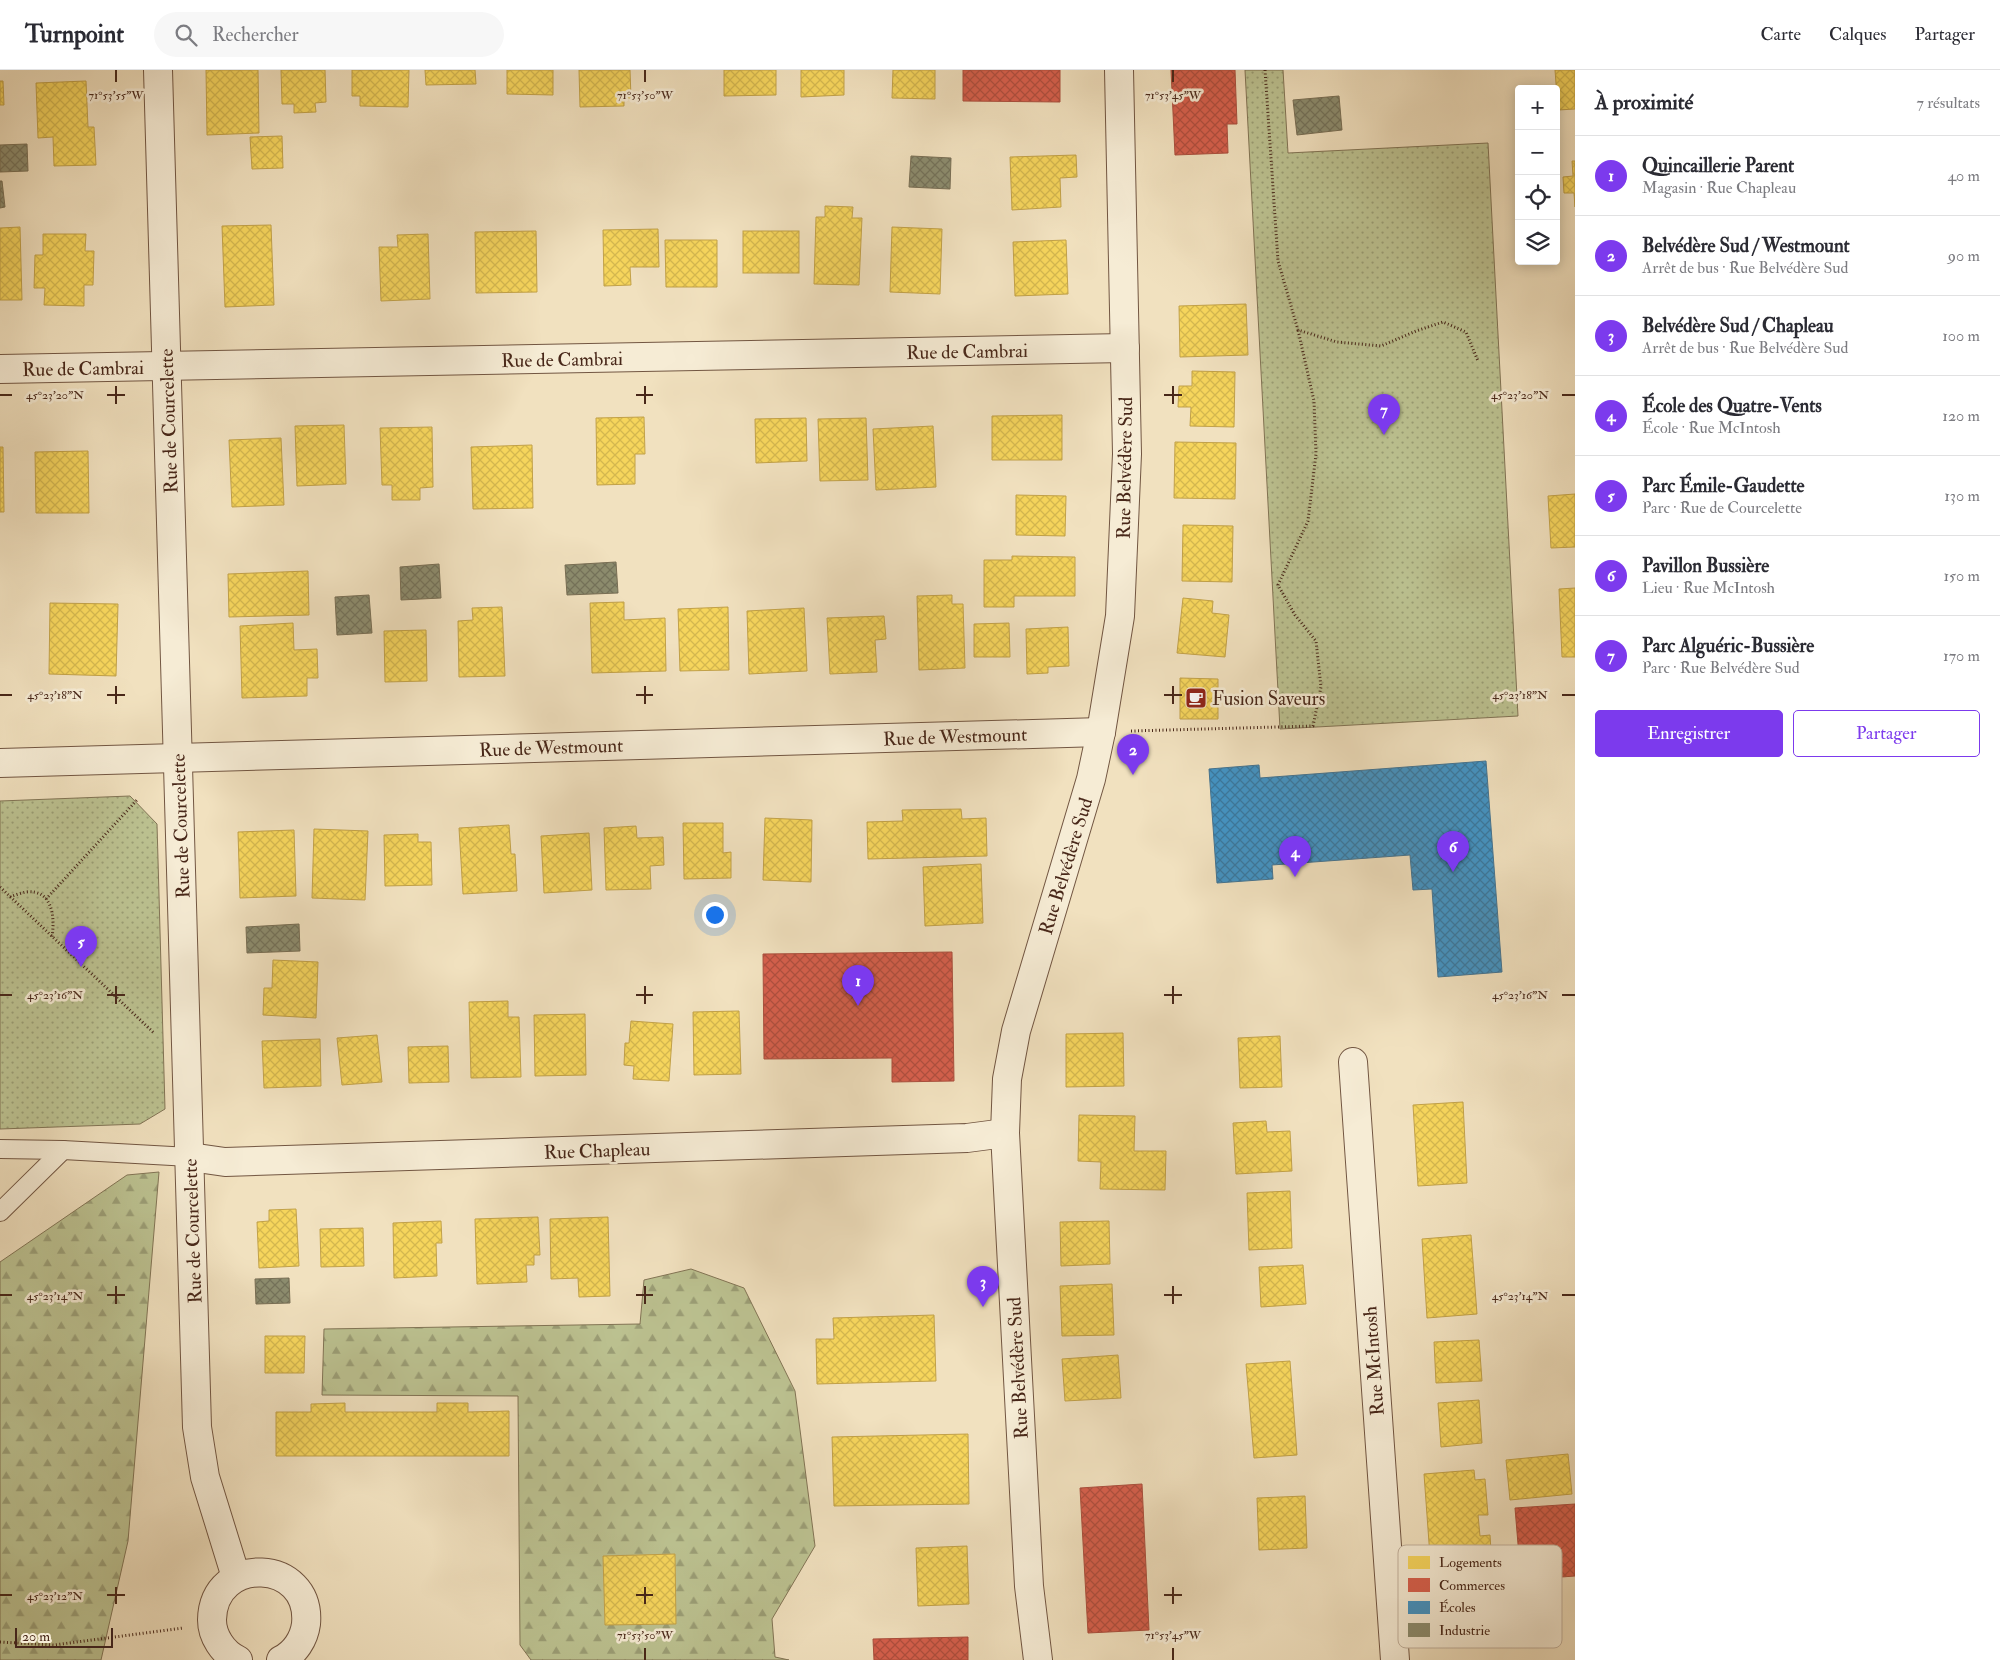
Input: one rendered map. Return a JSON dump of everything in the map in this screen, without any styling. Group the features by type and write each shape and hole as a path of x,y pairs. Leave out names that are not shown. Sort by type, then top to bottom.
{"street":[{"name":"Rue de Courcelette","path":"158,70 197,1427 205,1477 236,1577"},
{"name":"Rue Belvédère Sud","path":"1038,1660 1029,1586 1005,1133 1007,1079 1016,1031 1091,779 1101,732 1120,616 1127,454 1119,70"},
{"name":"Rue de Cambrai","path":"0,369 1125,348"},
{"name":"Rue de Westmount","path":"0,763 1101,732"},
{"name":"Rue McIntosh","path":"1352,1062 1394,1660"},
{"name":"Rue Chapleau","path":"190,1157 235,1162 967,1138 1005,1133"},
{"path":"238,1660 223,1648 216,1637 212,1623 213,1609 218,1597 226,1586 236,1577 251,1572 267,1572 282,1577 294,1586 303,1600 307,1615 305,1631 299,1645 281,1660"}],"lane":[{"path":"0,1149 63,1150 190,1157"},
{"path":"0,1212 63,1150"}],"path":[{"path":"1101,732 1312,726 1321,686 1316,641 1295,615 1278,585 1308,521 1316,454 1314,401 1298,330 1278,262 1265,70"},
{"path":"1298,330 1337,342 1382,346 1416,331 1444,322 1466,332 1478,361"},
{"path":"46,899 137,800"},
{"path":"0,888 154,1033"},
{"path":"10,897 28,892 46,899 51,905 54,921 52,937"},
{"path":"0,1642 54,1645 161,1632"}],"green space":[{"path":"1245,70 1283,70 1288,153 1488,143 1518,716 1280,729"},
{"path":"130,796 157,824 165,1109 140,1124 0,1129 0,801"},
{"path":"159,1172 128,1541 101,1660 0,1660 0,1262 127,1175"},
{"path":"691,1269 744,1288 795,1391 815,1546 772,1619 775,1657 789,1660 531,1660 520,1645 518,1396 322,1395 324,1329 640,1324 644,1280"}],"building: Logements":[{"path":"206,70 258,70 259,133 207,135"},
{"path":"281,70 325,70 326,102 315,103 316,112 294,113 294,104 282,104"},
{"path":"352,70 409,70 408,107 360,106 360,96 352,96"},
{"path":"425,70 475,70 476,84 426,85"},
{"path":"507,70 553,70 553,95 507,94"},
{"path":"579,70 630,70 631,98 624,98 624,106 580,107"},
{"path":"724,70 776,70 776,95 724,96"},
{"path":"801,70 844,70 844,95 801,97"},
{"path":"893,70 935,70 935,99 892,98"},
{"path":"1555,70 1575,70 1575,109 1560,110 1560,85 1556,85"},
{"path":"0,81 3,81 4,105 0,105"},
{"path":"86,81 88,127 94,127 96,165 54,166 53,137 38,138 36,83"},
{"path":"282,136 283,168 252,169 250,137"},
{"path":"1076,155 1077,177 1060,178 1061,207 1012,210 1010,157"},
{"path":"1572,161 1575,161 1575,207 1574,193 1564,193 1563,177 1573,176"},
{"path":"825,206 853,207 852,218 862,218 859,285 814,284 816,217 825,217"},
{"path":"271,225 274,305 225,307 222,226"},
{"path":"20,227 22,300 0,300 0,228"},
{"path":"892,227 942,229 940,294 890,292"},
{"path":"658,229 659,267 630,267 631,285 604,286 603,230"},
{"path":"536,231 537,292 476,293 475,232"},
{"path":"743,231 799,231 799,273 743,273"},
{"path":"43,234 86,234 85,251 94,251 93,285 84,285 84,306 44,305 45,288 34,288 35,255 43,255"},
{"path":"428,234 430,299 381,301 379,247 398,247 397,235"},
{"path":"665,240 717,240 717,287 666,287"},
{"path":"1066,240 1068,294 1015,296 1013,242"},
{"path":"1246,304 1248,355 1180,357 1179,306"},
{"path":"1192,371 1235,372 1234,427 1190,426 1191,407 1178,407 1179,386 1192,386"},
{"path":"1062,415 1062,460 992,460 992,416"},
{"path":"644,417 645,454 635,454 635,484 597,485 596,418"},
{"path":"806,418 807,461 756,463 755,419"},
{"path":"866,418 868,480 820,481 818,419"},
{"path":"344,425 346,484 297,486 295,426"},
{"path":"933,426 936,487 876,490 873,429"},
{"path":"432,427 433,487 420,488 420,500 392,500 392,485 382,485 380,428"},
{"path":"281,438 284,505 232,507 229,440"},
{"path":"1175,442 1236,443 1235,499 1174,498"},
{"path":"532,445 533,508 473,509 471,447"},
{"path":"0,447 3,447 4,512 0,512"},
{"path":"88,451 89,513 36,513 35,452"},
{"path":"1575,494 1575,547 1551,548 1548,496"},
{"path":"1016,495 1066,496 1065,536 1016,535"},
{"path":"1183,525 1233,526 1232,582 1182,581"},
{"path":"1012,556 1075,557 1075,596 1014,596 1014,607 984,607 984,560 1012,560"},
{"path":"308,571 309,615 229,617 228,574"},
{"path":"1575,588 1575,657 1562,657 1559,589"},
{"path":"952,595 952,604 963,604 965,668 919,670 917,596"},
{"path":"1183,598 1213,601 1212,613 1229,615 1225,657 1177,653"},
{"path":"624,602 624,620 665,618 666,671 592,673 590,603"},
{"path":"50,603 118,604 116,676 49,674"},
{"path":"502,607 505,676 459,677 458,621 473,620 472,608"},
{"path":"728,607 729,670 680,671 678,609"},
{"path":"804,608 807,671 749,674 747,611"},
{"path":"884,616 886,639 875,640 877,672 830,674 827,618"},
{"path":"293,623 294,650 317,649 318,678 307,678 307,696 242,698 240,626"},
{"path":"1009,623 1010,657 974,657 974,624"},
{"path":"1068,627 1069,666 1048,667 1048,673 1027,674 1026,629"},
{"path":"426,630 427,681 385,682 384,631"},
{"path":"1180,678 1218,679 1218,719 1180,719"},
{"path":"961,809 962,819 986,818 987,856 868,859 867,822 903,821 902,810"},
{"path":"765,818 812,820 811,882 763,880"},
{"path":"683,823 723,823 723,853 731,852 731,878 684,879"},
{"path":"509,825 511,854 515,854 517,891 463,894 459,828"},
{"path":"636,826 637,838 663,837 664,865 650,866 651,889 606,890 604,828"},
{"path":"314,829 368,831 365,900 312,898"},
{"path":"294,830 296,896 240,898 238,832"},
{"path":"589,833 592,890 544,893 541,836"},
{"path":"418,834 418,842 431,842 432,885 385,886 384,835"},
{"path":"981,864 983,923 925,926 923,867"},
{"path":"273,960 318,962 316,1018 263,1015 264,988 272,988"},
{"path":"508,1001 508,1017 519,1017 521,1077 471,1078 469,1002"},
{"path":"739,1011 741,1074 694,1075 693,1012"},
{"path":"585,1014 586,1075 535,1076 534,1015"},
{"path":"631,1021 673,1024 669,1081 633,1079 634,1066 624,1065 625,1043 629,1043"},
{"path":"1123,1033 1124,1086 1066,1087 1066,1034"},
{"path":"377,1035 382,1082 342,1085 337,1038"},
{"path":"1280,1036 1282,1087 1240,1088 1238,1038"},
{"path":"320,1039 321,1086 264,1088 262,1041"},
{"path":"448,1046 449,1082 409,1083 408,1047"},
{"path":"1463,1102 1467,1183 1418,1186 1413,1105"},
{"path":"1079,1115 1135,1116 1134,1151 1166,1151 1165,1190 1100,1189 1101,1162 1078,1161"},
{"path":"1266,1121 1267,1132 1290,1131 1292,1171 1236,1174 1233,1123"},
{"path":"1290,1191 1292,1248 1249,1250 1247,1193"},
{"path":"296,1209 299,1266 259,1268 257,1222 269,1221 269,1210"},
{"path":"538,1217 540,1255 534,1255 534,1265 526,1265 527,1282 477,1284 475,1219"},
{"path":"608,1217 610,1296 579,1297 578,1278 551,1279 550,1219"},
{"path":"441,1221 442,1243 436,1243 437,1276 394,1278 393,1223"},
{"path":"1109,1221 1110,1264 1061,1266 1060,1222"},
{"path":"363,1228 364,1266 321,1267 320,1229"},
{"path":"1471,1235 1477,1314 1427,1318 1422,1239"},
{"path":"1303,1265 1306,1304 1261,1307 1259,1267"},
{"path":"1112,1284 1114,1335 1062,1336 1060,1286"},
{"path":"934,1315 936,1381 817,1384 816,1339 834,1339 833,1318"},
{"path":"265,1336 305,1336 304,1373 265,1373"},
{"path":"1479,1340 1482,1381 1436,1383 1434,1342"},
{"path":"1118,1355 1121,1398 1065,1401 1062,1359"},
{"path":"1290,1361 1297,1455 1254,1458 1246,1364"},
{"path":"1479,1400 1482,1443 1441,1447 1438,1403"},
{"path":"345,1403 345,1412 437,1412 437,1403 468,1403 468,1412 509,1411 509,1456 276,1456 276,1412 311,1412 311,1404"},
{"path":"968,1434 969,1504 834,1506 832,1437"},
{"path":"1568,1454 1572,1494 1510,1500 1506,1460"},
{"path":"1474,1470 1475,1480 1485,1479 1488,1515 1478,1515 1480,1536 1490,1535 1491,1545 1429,1545 1424,1474"},
{"path":"1305,1496 1307,1548 1259,1550 1257,1498"},
{"path":"967,1546 969,1604 918,1606 916,1548"},
{"path":"675,1554 676,1624 605,1625 603,1556"}],"building: Commerces":[{"path":"963,70 1060,70 1060,102 963,101"},
{"path":"1171,70 1235,70 1237,124 1227,124 1228,153 1175,155"},
{"path":"952,952 954,1081 892,1082 892,1058 764,1059 763,954"},
{"path":"1142,1484 1149,1630 1088,1633 1080,1488"},
{"path":"1575,1504 1575,1576 1562,1577 1562,1545 1518,1545 1515,1508"},
{"path":"968,1637 968,1660 874,1660 873,1639"}],"building: Écoles":[{"path":"1486,761 1502,972 1438,977 1432,889 1413,890 1410,855 1272,865 1273,879 1217,883 1209,769 1259,765 1260,778"}],"building: Industrie":[{"path":"1339,96 1342,130 1297,135 1293,100"},
{"path":"27,144 28,171 0,172 0,145"},
{"path":"911,156 951,158 950,189 909,187"},
{"path":"0,181 2,181 5,207 0,208"},
{"path":"616,562 618,593 567,595 565,565"},
{"path":"439,564 441,598 401,600 400,567"},
{"path":"369,595 372,633 337,635 335,597"},
{"path":"299,924 300,951 247,953 246,927"},
{"path":"289,1278 290,1303 256,1304 255,1279"}],"place":[{"name":"Parc Alguéric-Bussière","path":"1384,435"},
{"name":"Fusion Saveurs","path":"1196,698"},
{"name":"Belvédère Sud / Westmount","path":"1133,775"},
{"name":"Pavillon Bussière","path":"1453,872"},
{"name":"École des Quatre-Vents","path":"1295,877"},
{"name":"Parc Émile-Gaudette","path":"81,967"},
{"name":"Quincaillerie Parent","path":"858,1006"},
{"name":"Belvédère Sud / Chapleau","path":"983,1307"}]}
